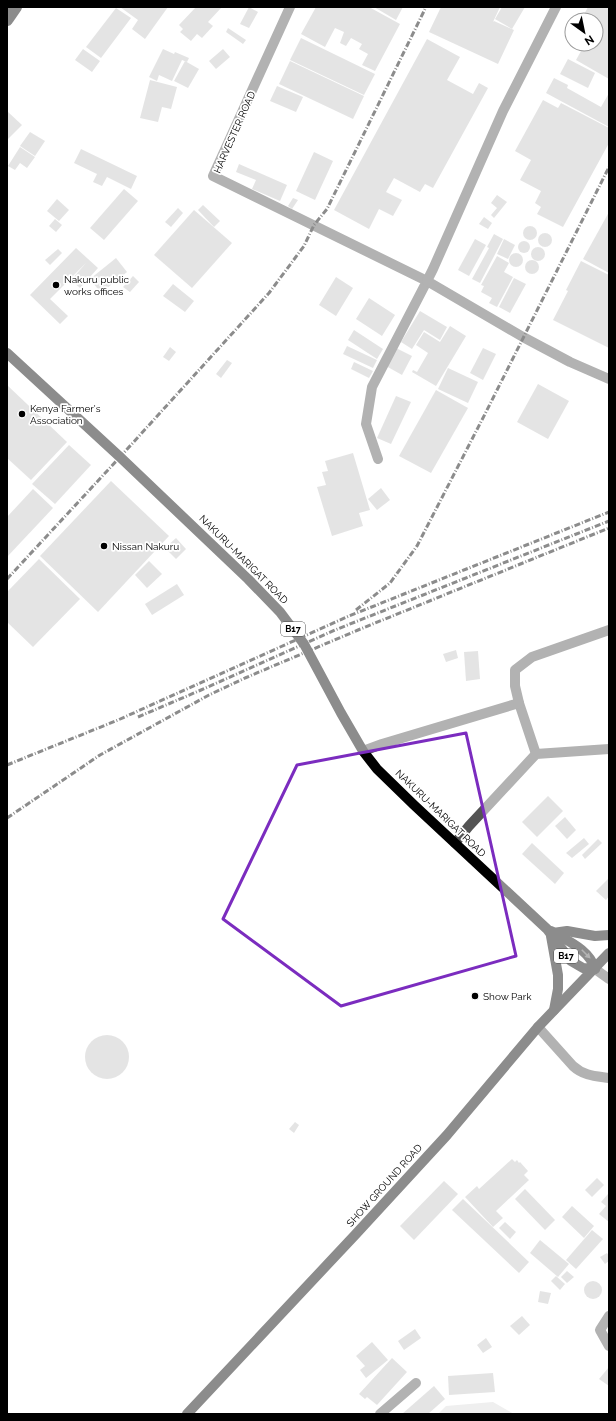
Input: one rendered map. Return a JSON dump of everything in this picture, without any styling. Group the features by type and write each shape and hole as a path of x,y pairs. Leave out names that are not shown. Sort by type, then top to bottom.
{"highway":[{"path":"7,20 16,7"}],"main road":[{"name":"NAKURU-MARIGAT ROAD","path":"7,353 248,578 280,612 308,650 340,713 363,751 377,768 550,932 570,961 583,968 594,969 591,958 584,951 550,932"},
{"path":"554,1010 558,989 558,975 550,932 567,931 596,936 609,935"},
{"path":"594,969 609,953"},
{"name":"SHOW GROUND ROAD","path":"187,1414 446,1135 538,1027 594,969"}],"street":[{"name":"HARVESTER ROAD","path":"290,7 213,176 427,281"},
{"path":"378,459 366,424 372,388 433,269 502,111 556,7"},
{"path":"427,281 523,337 570,362 609,380"},
{"path":"536,754 519,703 515,686 515,670 532,657 609,630"},
{"path":"363,751 519,703"},
{"path":"455,843 536,754 609,749"},
{"path":"594,969 609,979"},
{"path":"538,1027 579,1072 609,1078"},
{"path":"609,1316 600,1330 609,1346"},
{"path":"380,1414 416,1383"}],"highlighted area":[{"path":"466,733 516,956 341,1006 223,919 297,765"}],"shaded area":[{"path":"493,1402 514,1414 438,1414 446,1406"}],"building":[{"path":"120,7 168,7 145,39 132,29 138,20"},
{"path":"196,7 222,7 208,22 213,26 202,38 197,34 191,41 180,32 183,29 179,25"},
{"path":"249,7 258,12 249,28 240,24"},
{"path":"316,7 369,7 400,24 375,71 362,65 368,54 359,49 362,44 351,38 346,46 340,43 344,32 335,28 325,47 301,34"},
{"path":"374,7 403,7 396,20"},
{"path":"441,7 500,7 493,22 494,21 514,30 498,64 429,32"},
{"path":"502,7 525,7 512,29 495,19"},
{"path":"588,7 609,7 609,79 576,60 580,52 604,52 604,12 585,12"},
{"path":"116,8 131,18 101,58 86,47"},
{"path":"228,28 246,40 243,44 226,32"},
{"path":"301,38 375,74 364,95 290,60"},
{"path":"427,39 460,57 447,80 473,94 479,83 488,88 433,188 425,184 420,192 394,178 386,192 402,200 393,216 379,209 369,229 334,210"},
{"path":"83,49 100,61 92,72 75,60"},
{"path":"163,49 189,58 187,62 182,60 172,81 159,75 157,81 149,77"},
{"path":"223,49 230,57 216,69 209,61"},
{"path":"568,59 595,73 588,88 560,74"},
{"path":"185,61 199,69 188,88 174,81"},
{"path":"290,61 364,96 353,119 279,84"},
{"path":"554,78 568,85 567,88 601,107 609,93 609,127 546,93"},
{"path":"150,80 177,87 171,109 162,107 158,122 140,118"},
{"path":"277,86 303,97 296,112 270,101"},
{"path":"543,100 558,108 561,103 609,128 609,143 563,227 537,214 541,207 535,203 541,191 520,180 531,160 515,151"},
{"path":"7,111 22,125 7,140"},
{"path":"30,132 45,141 35,156 20,146"},
{"path":"20,147 35,157 27,168 20,163 15,170 8,166"},
{"path":"81,149 137,176 131,189 107,177 102,186 93,182 97,174 74,163"},
{"path":"314,152 333,161 315,200 296,191"},
{"path":"239,164 287,185 280,201 252,189 256,180 236,172"},
{"path":"124,189 138,201 104,240 90,228"},
{"path":"497,195 507,202 494,218 491,215 497,208 491,203"},
{"path":"293,198 298,200 292,209 288,206"},
{"path":"57,199 69,210 59,221 47,211"},
{"path":"203,205 220,221 214,227 198,210"},
{"path":"178,208 183,213 171,227 165,222"},
{"path":"194,210 232,243 192,288 154,255"},
{"path":"609,212 609,273 583,259"},
{"path":"484,217 492,223 488,229 479,224"},
{"path":"55,219 62,225 56,232 49,226"},
{"path":"530,226 535,228 537,233 535,238 530,240 525,238 523,233 525,228"},
{"path":"545,233 550,235 552,240 550,245 545,247 540,245 538,240 540,235"},
{"path":"494,234 503,239 480,283 472,279 489,248 487,247"},
{"path":"475,239 486,245 469,276 458,270"},
{"path":"504,239 515,245 508,259 497,254"},
{"path":"522,241 526,241 530,247 526,253 522,253 518,249 518,245"},
{"path":"538,247 543,249 545,254 543,259 538,261 533,259 531,254 533,249"},
{"path":"76,248 98,268 80,288 71,280 86,263 50,299 68,316 60,324 30,295"},
{"path":"58,249 62,253 50,265 45,260"},
{"path":"516,253 521,255 523,260 521,265 516,267 511,265 509,260 511,255"},
{"path":"497,256 509,263 504,272 513,277 497,307 489,303 492,298 481,292 484,286 481,285"},
{"path":"116,258 127,272 101,293 90,279"},
{"path":"529,260 535,260 539,264 539,270 535,274 529,274 525,270 525,264"},
{"path":"581,261 609,275 609,348 553,320"},
{"path":"133,276 139,282 130,292 123,287"},
{"path":"336,277 353,288 336,316 319,305"},
{"path":"514,278 526,284 510,313 499,307"},
{"path":"173,284 194,301 185,312 163,296"},
{"path":"369,298 395,315 382,336 356,319"},
{"path":"420,311 447,327 440,340 424,330 412,349 401,342"},
{"path":"450,326 466,336 436,386 412,372 413,370 417,372 428,353 416,345 424,332 440,342"},
{"path":"354,330 383,349 377,359 348,340"},
{"path":"347,346 377,360 373,368 343,354"},
{"path":"170,347 176,352 169,361 163,357"},
{"path":"396,348 412,356 402,375 386,366"},
{"path":"483,348 496,354 483,380 470,373"},
{"path":"227,360 232,363 221,378 216,374"},
{"path":"354,362 373,371 369,378 351,369"},
{"path":"448,368 478,382 468,403 438,389"},
{"path":"538,384 569,401 548,439 517,422"},
{"name":"Kenya Farmer's Association","path":"7,385 67,442 31,480 7,458"},
{"path":"436,390 468,408 431,473 399,456"},
{"path":"396,396 411,402 391,444 377,438"},
{"name":"Kenya Farmer's Association","path":"69,445 91,465 55,504 32,484"},
{"path":"353,453 370,510 359,513 363,526 332,536 317,487 326,485 322,472 328,471 325,461"},
{"name":"Nissan Nakuru","path":"111,481 169,536 98,612 40,556"},
{"path":"381,488 390,500 377,510 368,499"},
{"path":"33,489 53,508 7,557 7,517"},
{"path":"176,538 186,549 176,559 165,548"},
{"path":"39,559 80,599 33,647 7,622 7,592"},
{"path":"149,561 162,574 147,588 135,575"},
{"path":"177,584 184,595 152,615 145,604"},
{"path":"456,650 458,658 446,662 443,654"},
{"path":"478,651 480,679 466,681 464,652"},
{"path":"548,796 563,811 537,837 522,822"},
{"path":"565,817 576,830 567,839 555,826"},
{"path":"584,838 589,844 572,858 566,853"},
{"path":"598,839 602,843 585,859 582,855"},
{"path":"532,843 564,873 555,884 522,854"},
{"path":"609,878 609,896 606,900 596,891"},
{"path":"103,1035 111,1035 123,1041 129,1053 129,1061 123,1073 111,1079 103,1079 91,1073 85,1061 85,1053 91,1041"},
{"path":"295,1122 299,1125 294,1133 289,1129"},
{"path":"512,1159 515,1162 517,1160 519,1163 520,1162 528,1171 524,1175 529,1180 496,1211 503,1218 493,1227 465,1197 477,1186 479,1189"},
{"path":"597,1178 604,1185 592,1197 585,1190"},
{"path":"444,1181 458,1194 414,1240 400,1226"},
{"path":"525,1189 555,1220 545,1230 515,1199"},
{"path":"608,1194 609,1222 599,1214 606,1206 601,1202"},
{"path":"463,1199 529,1262 519,1273 452,1210"},
{"path":"572,1206 594,1226 584,1238 562,1217"},
{"path":"505,1222 516,1232 510,1239 499,1228"},
{"path":"592,1230 603,1239 576,1269 566,1260"},
{"path":"540,1240 569,1264 558,1277 530,1253"},
{"path":"607,1253 609,1256 609,1261 605,1264 600,1257"},
{"path":"567,1271 574,1277 567,1283 561,1277"},
{"path":"556,1276 565,1284 560,1290 551,1281"},
{"path":"593,1281 599,1284 602,1290 599,1296 593,1299 587,1296 584,1290 587,1284"},
{"path":"540,1291 551,1293 548,1304 538,1302"},
{"path":"522,1316 530,1325 519,1335 510,1326"},
{"path":"415,1329 421,1338 404,1350 398,1341"},
{"path":"486,1338 492,1347 483,1353 477,1345"},
{"path":"372,1342 388,1360 366,1378 360,1370 365,1366 356,1356"},
{"path":"392,1358 407,1372 377,1405 367,1397 365,1399 359,1394"},
{"path":"609,1367 609,1386 599,1379"},
{"path":"493,1373 495,1392 449,1395 448,1376"},
{"path":"434,1386 445,1399 428,1414 402,1414"}],"railway":[{"path":"7,579 269,293 304,246 314,225 327,209 426,7"},
{"path":"356,610 390,583 417,546 609,167"},
{"path":"7,765 118,720 349,616 609,512"},
{"path":"138,717 335,630 609,521"},
{"path":"7,818 100,755 209,695 358,630 609,528"}],"place":[{"name":"Nakuru public works offices","path":"56,285"},
{"name":"Kenya Farmer's Association","path":"22,414"},
{"name":"Nissan Nakuru","path":"104,546"},
{"name":"Show Park","path":"475,996"}]}
